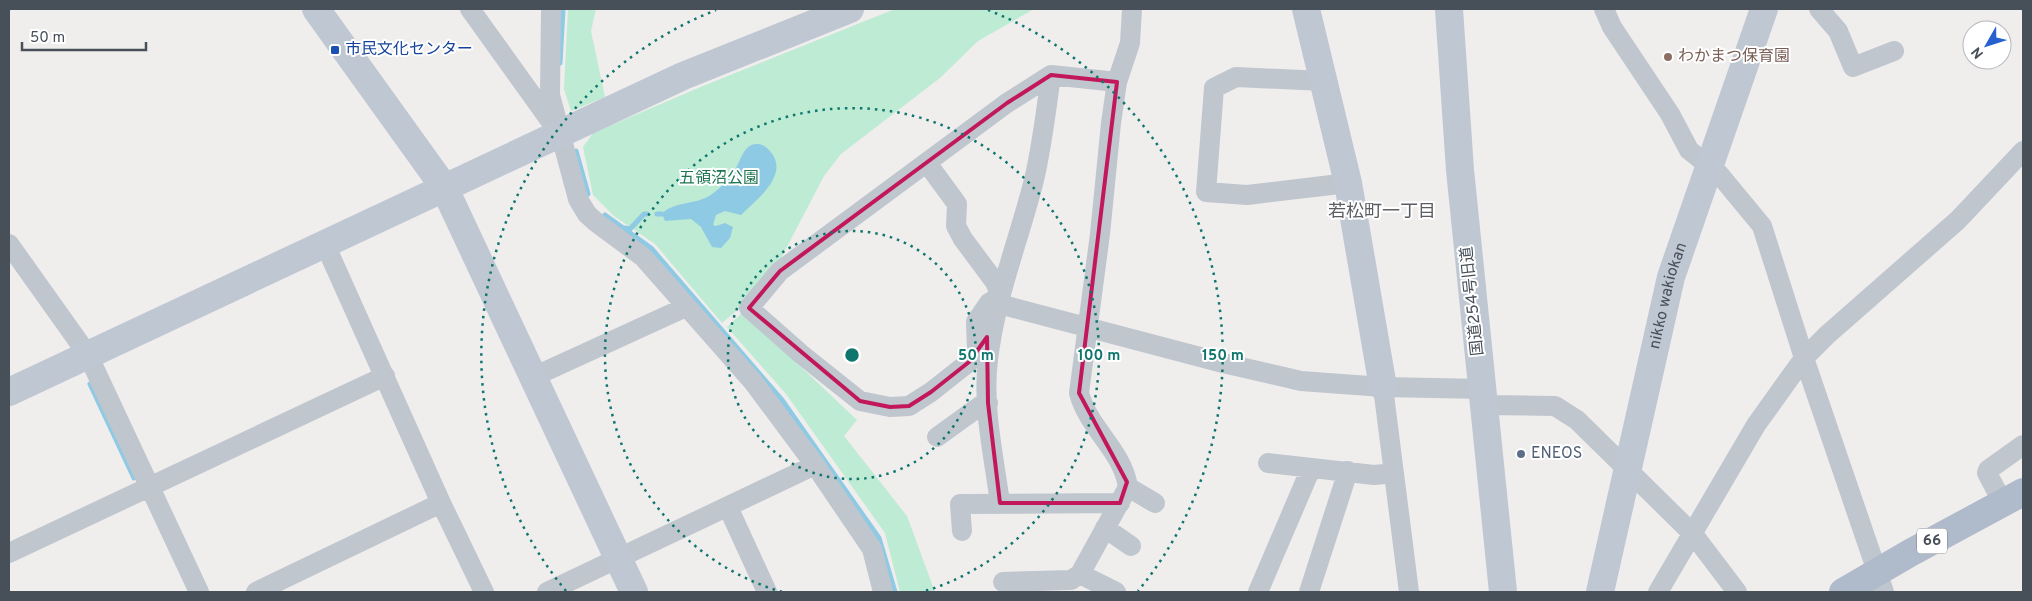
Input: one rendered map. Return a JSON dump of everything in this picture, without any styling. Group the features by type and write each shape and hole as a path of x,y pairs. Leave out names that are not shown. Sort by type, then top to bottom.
{"main road":[{"name":"66","path":"1843,592 1881,582 2013,497"}],"street":[{"path":"316,9 444,188 634,592"},
{"path":"470,9 559,134"},
{"path":"551,9 550,95 578,199 587,214 643,256 754,383 815,465 872,549 883,592"},
{"path":"9,392 324,242 683,76 850,9"},
{"path":"1088,581 1105,528 1124,495 1119,461 1087,414 1079,393 1117,82 1130,43 1132,9"},
{"path":"1306,9 1348,183 1383,387 1409,592"},
{"name":"国道254号旧道","path":"1449,9 1460,170 1503,592"},
{"path":"1604,9 1612,27 1670,114 1689,150 1709,166 1762,226 1804,358 1881,582"},
{"name":"nikko wakiokan","path":"1600,592 1626,468 1671,278 1764,9"},
{"path":"1819,9 1838,32 1853,67 1894,51"},
{"path":"1117,82 1051,75 1007,102 780,271 749,308 801,354 860,401 890,406 910,406 969,362 977,351 976,322 989,302 1000,300 1088,327 1223,363 1302,381 1383,387 1555,406 1577,420 1693,534 1737,592"},
{"path":"1000,503 988,403 988,360 1000,300 1034,180 1044,130 1051,75"},
{"path":"1323,80 1236,77 1214,88 1206,192 1246,195 1348,183"},
{"path":"1658,592 1756,425 1804,358 1826,335 1958,220 2023,151"},
{"path":"927,163 957,204 956,226 963,239 995,282 1000,300"},
{"path":"324,242 441,503 484,592"},
{"path":"9,244 88,355 199,592"},
{"path":"533,377 686,307"},
{"path":"9,552 385,376"},
{"path":"937,437 980,406 988,403"},
{"path":"2013,497 1987,473 1988,470 2023,445"},
{"path":"1268,463 1374,475 1394,474"},
{"path":"547,592 815,465"},
{"path":"1258,592 1311,468"},
{"path":"1308,592 1348,471"},
{"path":"962,531 960,504 1124,495 1155,502"},
{"path":"256,592 441,503"},
{"path":"728,507 767,592"},
{"path":"1105,528 1130,546"},
{"path":"1003,582 1088,581 1116,592"}],"highlighted area":[{"path":"1051,75 1117,82 1079,393 1127,482 1120,503 1000,503 988,403 987,337 969,362 931,392 909,406 890,407 860,401 749,308 780,271 1007,103"}],"green space":[{"path":"568,9 596,9 591,31 605,97 571,111 564,89"},
{"name":"五領沼公園","path":"895,9 1034,9 978,41 940,78 841,154 824,176 779,262 741,307 722,323 655,244 614,216 593,195 583,147 593,133 703,86"},
{"path":"743,312 857,420 844,436 907,516 935,592 900,592 885,533 786,394 727,327"}],"water":[{"path":"761,144 769,150 775,159 774,177 763,194 741,215 725,211 716,215 713,225 725,223 733,227 730,238 721,248 712,247 701,227 691,219 665,221 662,214 667,210 700,200 712,194 726,182 751,145"}],"waterway":[{"path":"560,63 563,9"},
{"path":"576,151 588,194"},
{"path":"625,228 630,229 644,214 647,214"},
{"path":"657,214 662,214"},
{"path":"605,215 651,248 782,400 879,538 895,592"},
{"path":"90,384 134,478"}],"place":[{"name":"市民文化センター","path":"335,50"},
{"name":"わかまつ保育園","path":"1668,57"},
{"name":"ENEOS","path":"1521,454"}],"district":[{"name":"若松町一丁目","path":"1382,212"}]}
